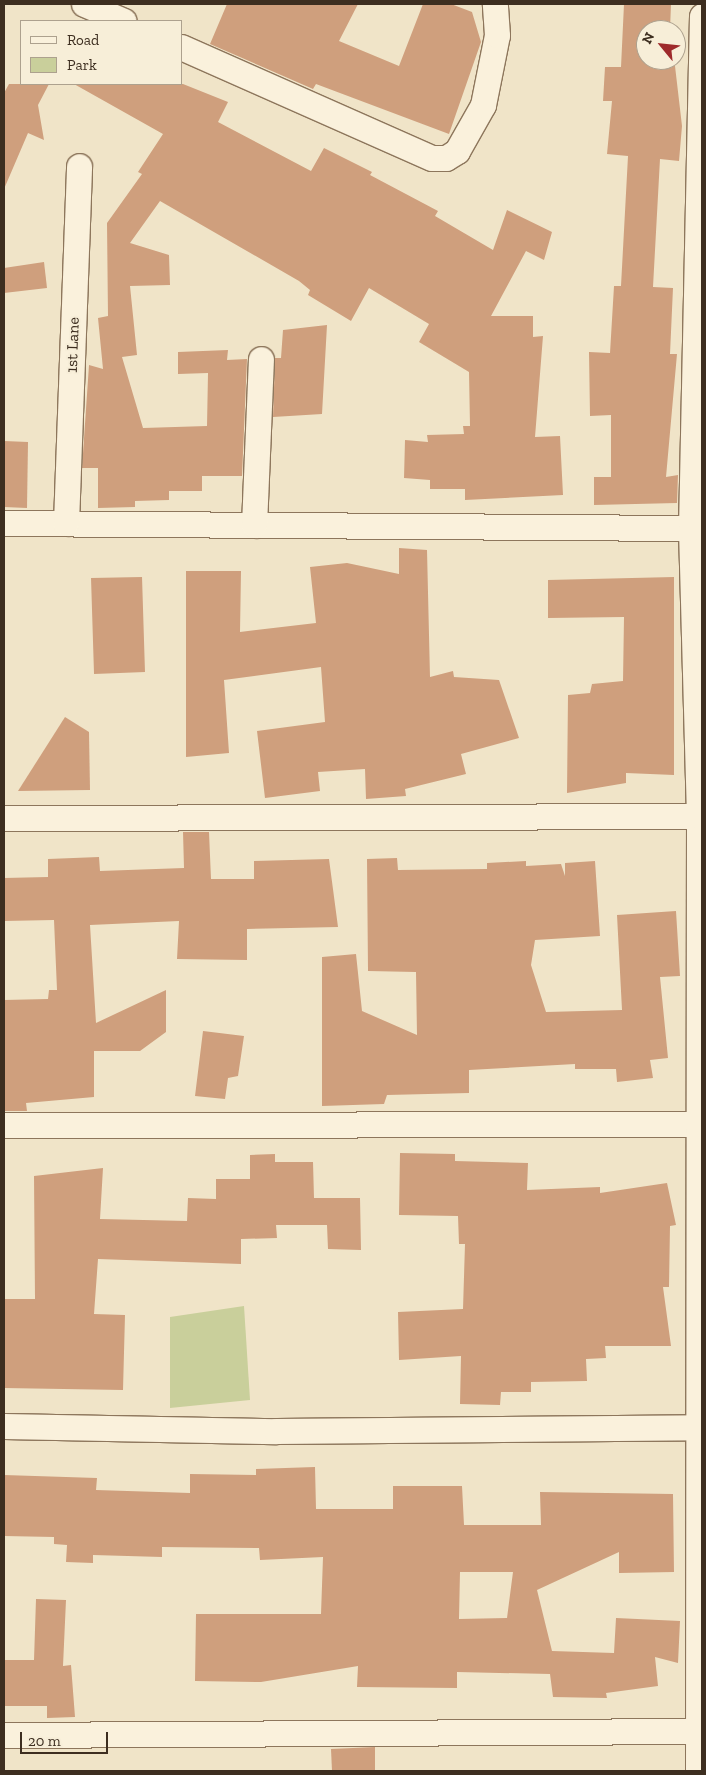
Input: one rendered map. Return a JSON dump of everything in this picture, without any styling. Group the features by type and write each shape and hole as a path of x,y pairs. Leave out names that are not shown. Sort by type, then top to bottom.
{"street":[{"path":"84,4 122,20"},
{"path":"182,47 432,158 446,158 457,152 483,105 497,36 495,4"},
{"path":"698,1771 700,1731 699,816 691,528 702,16"},
{"name":"1st Lane","path":"66,523 79,166"},
{"path":"254,525 261,358"},
{"path":"4,523 691,528"},
{"path":"4,818 699,816"},
{"path":"4,1125 699,1124"},
{"path":"4,1426 276,1430 700,1426"},
{"path":"4,1735 700,1731"}],"green space":[{"path":"244,1306 250,1400 170,1408 170,1317"}],"building":[{"path":"227,4 358,4 339,41 399,66 423,4 451,4 472,12 481,42 449,134 316,84 313,89 210,44"},
{"path":"624,4 671,4 670,20 636,20 636,70 675,70 682,126 679,161 660,159 653,287 673,288 670,354 677,354 666,477 678,475 677,503 594,505 594,477 611,477 611,415 590,416 589,352 610,353 614,286 621,286 628,156 607,154 612,101 603,101 605,67 621,67"},
{"path":"9,84 48,85 38,105 44,140 28,133 4,189 4,93"},
{"path":"183,84 228,102 218,122 311,171 324,148 372,172 370,175 438,211 435,216 493,250 507,210 552,232 544,260 526,251 491,316 533,316 533,337 543,336 535,437 560,436 563,495 465,500 465,489 430,489 430,480 404,478 405,440 428,442 427,435 464,434 463,426 470,426 469,372 419,342 429,324 369,288 351,321 308,295 310,290 299,281 160,201 130,243 169,255 170,285 130,286 137,355 122,357 143,428 207,426 208,373 178,374 178,352 228,350 227,360 247,359 242,476 202,476 202,491 169,491 169,500 135,501 135,507 98,508 98,468 82,468 89,365 103,369 98,318 108,316 107,223 142,174 138,172 163,134 76,85"},
{"path":"44,262 47,288 4,293 4,268"},
{"path":"327,325 322,414 273,417 275,358 281,358 283,330"},
{"path":"4,441 28,442 27,508 4,507"},
{"path":"399,548 427,550 430,677 453,671 454,677 499,680 519,738 461,754 466,774 405,789 406,796 366,799 365,769 318,772 320,791 265,798 257,731 325,722 321,667 224,680 229,753 186,757 186,571 241,571 240,632 316,623 310,567 347,563 399,574"},
{"path":"142,577 145,672 94,674 91,578"},
{"path":"674,577 674,775 626,773 626,783 567,793 568,695 590,693 592,684 623,681 624,617 548,618 548,580"},
{"path":"65,717 89,732 90,790 18,791"},
{"path":"183,832 209,832 211,879 254,879 254,861 329,859 338,927 247,929 247,960 177,959 179,921 90,925 96,1023 166,990 166,1032 140,1051 94,1051 94,1097 26,1103 27,1111 4,1111 4,1000 48,999 49,990 57,990 54,920 4,921 4,878 48,877 48,859 99,857 100,871 184,868"},
{"path":"397,858 398,870 487,869 487,863 526,861 526,866 561,864 565,876 565,863 595,861 600,936 535,940 531,965 546,1012 622,1010 617,915 676,911 680,976 660,977 668,1058 650,1060 653,1078 617,1082 616,1069 575,1069 575,1064 469,1070 469,1093 387,1095 384,1104 322,1106 322,957 356,954 362,1011 417,1035 416,972 368,971 367,859"},
{"path":"203,1031 244,1036 238,1076 228,1078 225,1099 195,1096"},
{"path":"400,1153 455,1154 455,1161 528,1163 527,1190 600,1187 600,1193 667,1183 676,1225 670,1226 669,1287 663,1287 671,1346 605,1346 606,1358 586,1359 587,1381 531,1382 531,1392 501,1392 500,1405 460,1404 461,1356 399,1360 398,1312 463,1309 465,1244 459,1244 458,1216 399,1215"},
{"path":"275,1154 275,1162 313,1162 314,1198 360,1198 361,1250 328,1249 327,1225 276,1225 277,1238 241,1239 241,1264 98,1259 94,1314 125,1315 123,1390 4,1388 4,1299 35,1299 34,1176 103,1168 100,1219 187,1221 188,1198 216,1199 216,1179 250,1179 250,1155"},
{"path":"315,1467 316,1509 393,1509 393,1486 462,1486 464,1525 541,1525 540,1492 673,1494 674,1572 619,1573 619,1552 537,1590 552,1651 614,1653 616,1618 680,1621 678,1663 655,1657 658,1686 606,1693 607,1698 553,1697 550,1674 457,1672 457,1688 357,1687 358,1666 261,1682 195,1681 196,1614 321,1614 323,1557 260,1560 259,1548 162,1547 162,1557 93,1555 93,1563 66,1562 67,1545 54,1544 54,1537 4,1536 4,1475 97,1478 96,1490 190,1493 190,1474 256,1475 256,1469","holes":["460,1572 513,1572 507,1618 459,1619"]},
{"path":"36,1599 66,1600 63,1666 71,1665 75,1717 47,1718 47,1706 4,1706 4,1660 34,1660"},
{"path":"375,1747 375,1771 332,1771 331,1749"}]}
